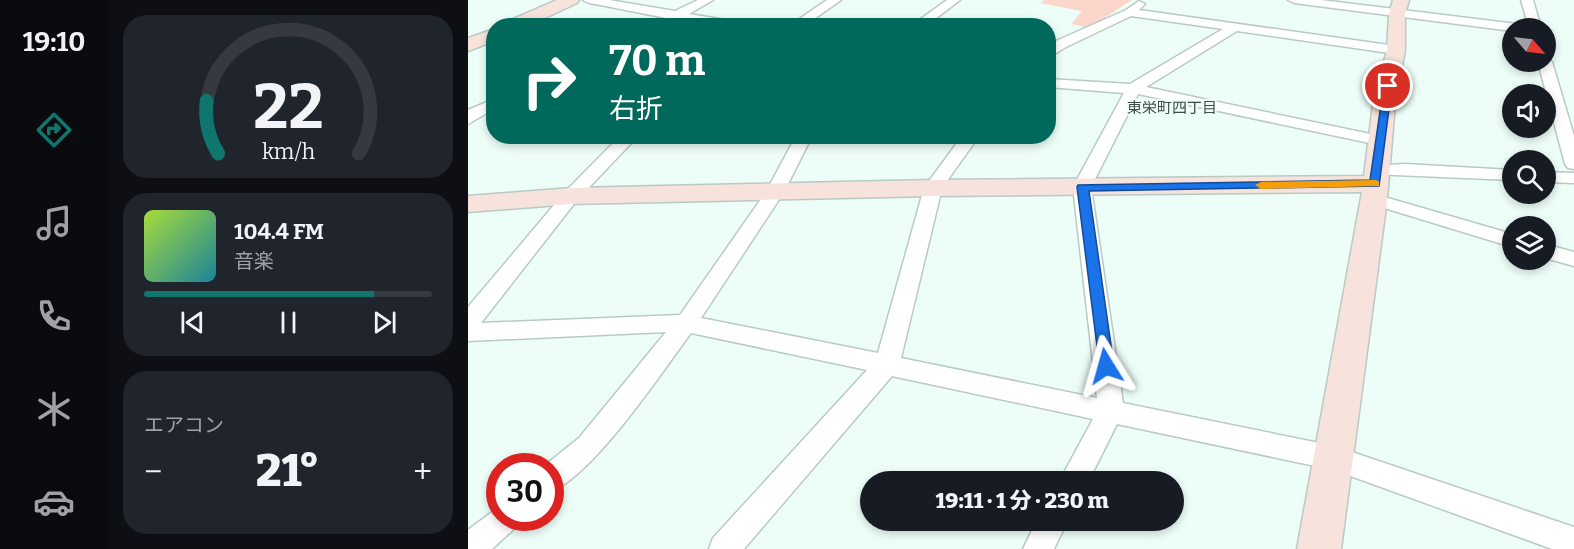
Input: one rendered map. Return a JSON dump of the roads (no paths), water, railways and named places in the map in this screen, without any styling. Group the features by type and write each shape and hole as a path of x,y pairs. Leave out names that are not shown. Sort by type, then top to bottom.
{"street":[{"path":"530,18 571,0"},
{"path":"589,0 694,18"},
{"path":"671,18 707,0"},
{"path":"807,18 835,0"},
{"path":"928,18 954,0"},
{"path":"1056,48 1130,12 1144,0"},
{"path":"1294,0 1399,7 1502,25"},
{"path":"1527,0 1532,18"},
{"path":"1319,549 1376,173 1383,104 1396,50 1399,7"},
{"path":"1130,12 1396,50"},
{"path":"1079,471 1111,410 1082,187 1133,89 1237,26"},
{"path":"468,45 486,37"},
{"path":"1548,72 1574,164"},
{"path":"1056,84 1133,89 1376,173 1502,236"},
{"path":"470,113 486,106"},
{"path":"468,323 571,196 622,144"},
{"path":"564,467 589,446 686,323 775,192 800,144"},
{"path":"724,549 887,365 933,188 965,144"},
{"path":"468,204 571,196 1082,187 1376,173 1405,169 1502,174"},
{"path":"1556,177 1574,178"},
{"path":"1556,254 1574,259"},
{"path":"468,332 686,323 1111,410 1334,459 1574,542"},
{"path":"469,549 490,531"},
{"path":"1038,549 1047,531"}],"district":[{"name":"東栄町四丁目","path":"1172,108"}]}
